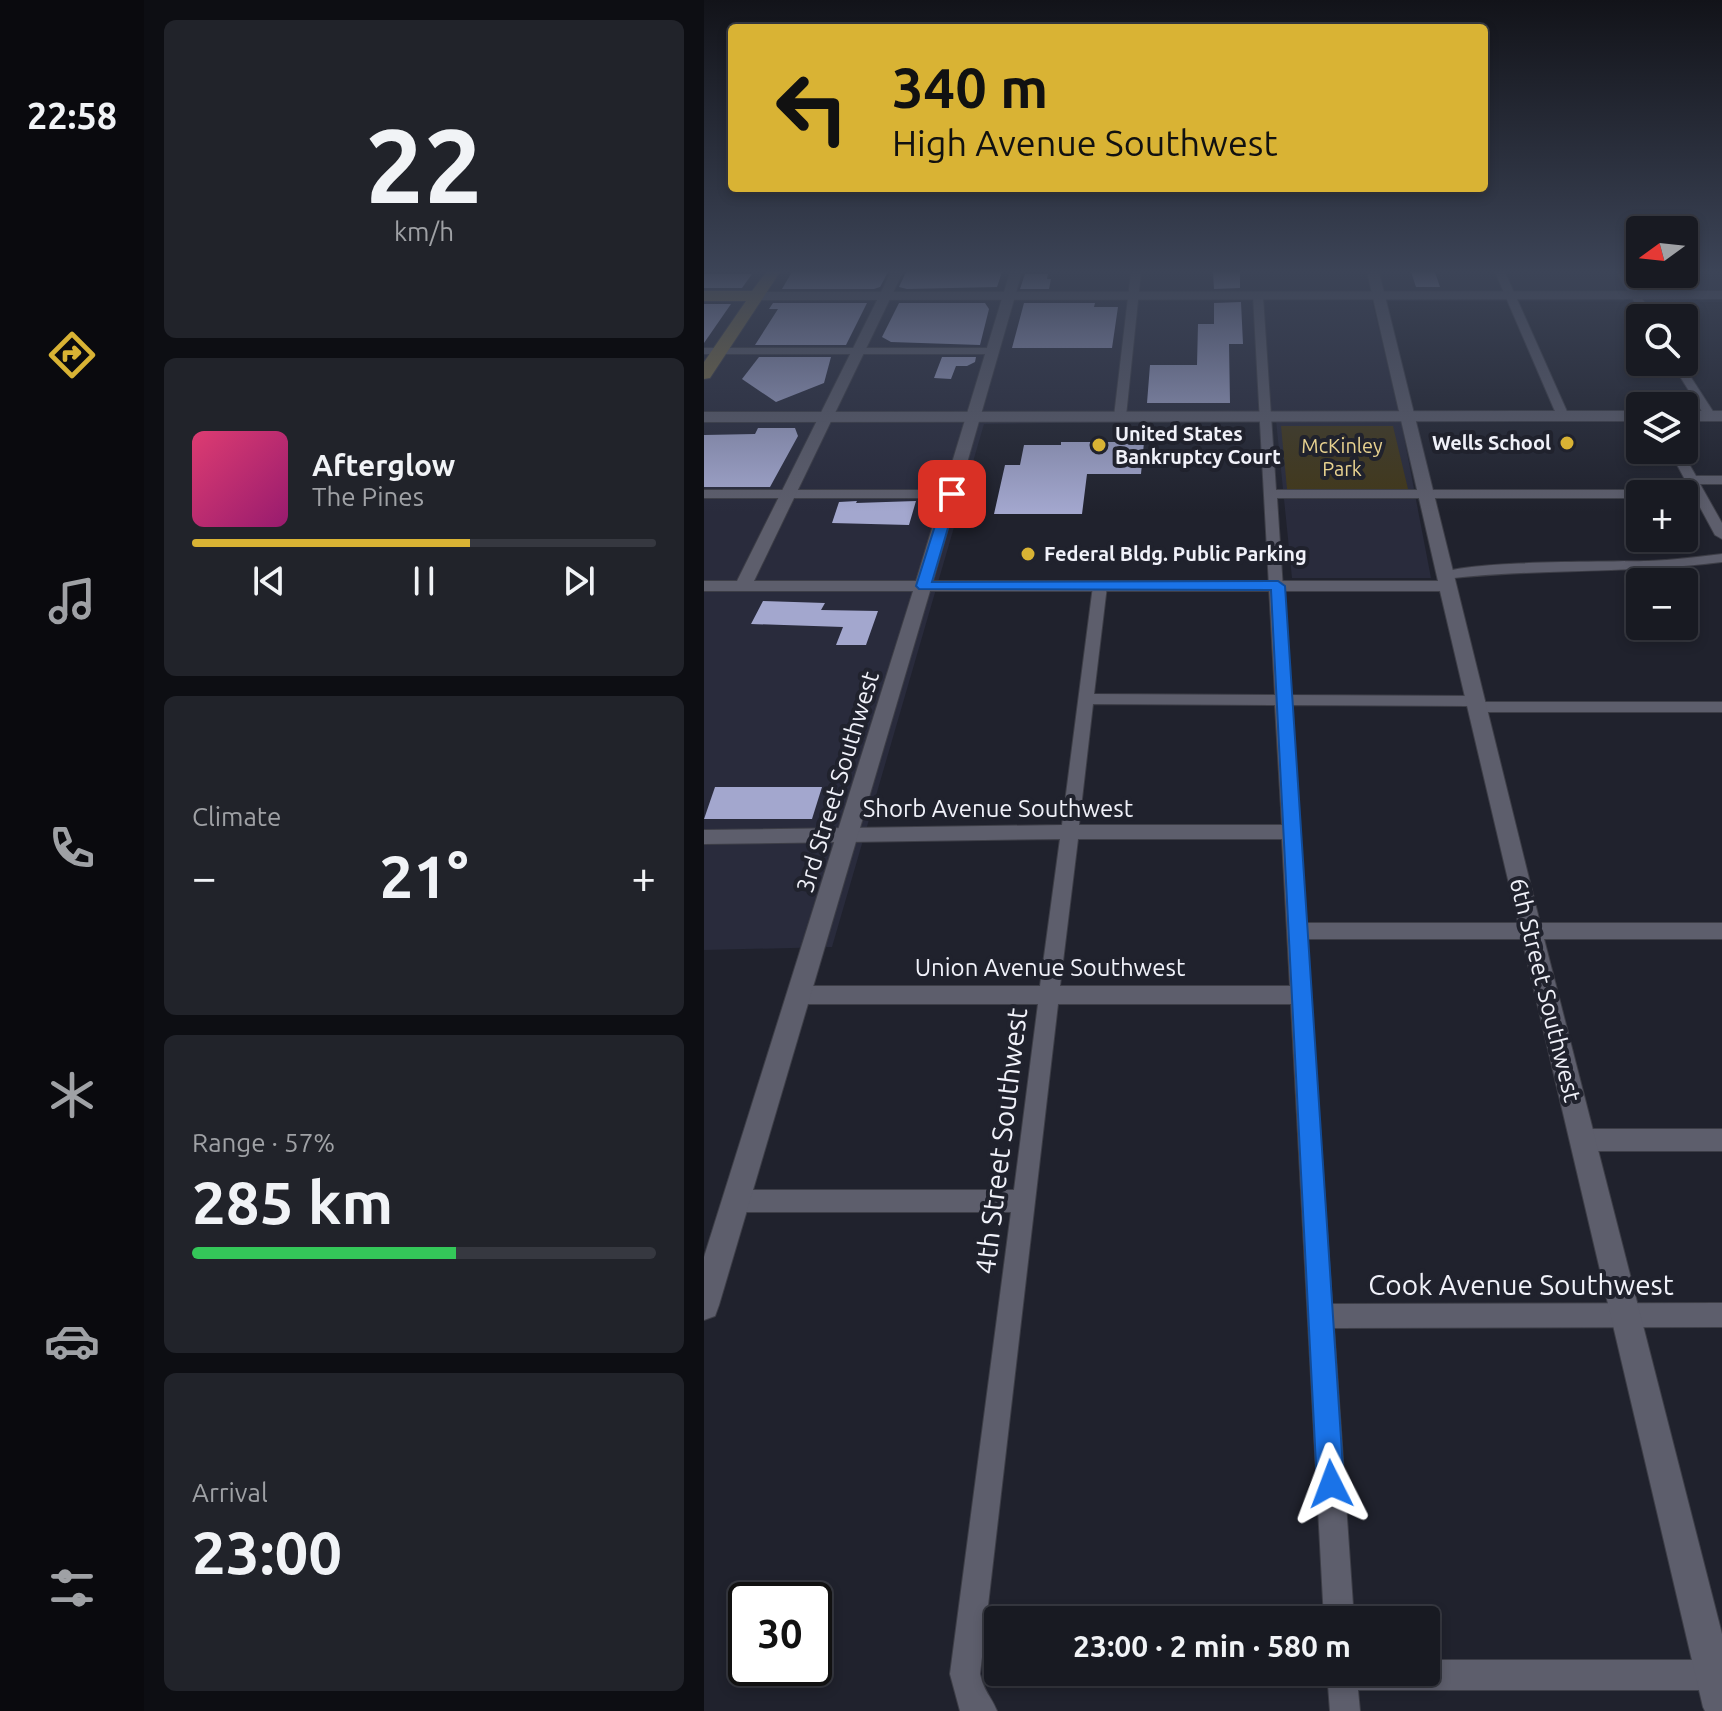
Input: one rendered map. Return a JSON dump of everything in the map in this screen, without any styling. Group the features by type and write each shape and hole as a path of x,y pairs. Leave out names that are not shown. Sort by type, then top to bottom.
{"main road":[{"path":"704,374 712,352"},
{"path":"704,417 1626,416"}],"street":[{"path":"743,586 859,352"},
{"name":"3rd Street Southwest","path":"704,1305 994,352"},
{"path":"1120,416 1127,352"},
{"path":"1262,352 1338,1606"},
{"name":"6th Street Southwest","path":"1393,352 1530,931 1722,1707"},
{"path":"1535,352 1563,416"},
{"path":"1686,376 1716,416"},
{"path":"1683,464 1692,480"},
{"path":"1698,480 1722,480"},
{"path":"1698,491 1722,535"},
{"path":"704,494 952,494"},
{"path":"1271,494 1626,494"},
{"path":"704,586 1278,586 1446,581 1525,567 1664,566 1722,558"},
{"name":"4th Street Southwest","path":"976,1707 965,1674 1100,586"},
{"path":"1086,699 1722,707"},
{"name":"Shorb Avenue Southwest","path":"704,837 1292,832"},
{"path":"1298,931 1722,931"},
{"name":"Union Avenue Southwest","path":"799,995 1302,995"},
{"path":"1581,1140 1722,1140"},
{"path":"736,1201 1024,1201"},
{"name":"Cook Avenue Southwest","path":"1321,1316 1722,1315"},
{"path":"1440,1674 1714,1675"},
{"path":"1343,1686 1345,1711"}],"shaded area":[{"path":"704,352 1384,352 1431,578 1292,578 1276,420 984,424 832,947 704,950"}],"green space":[{"name":"McKinley Park","path":"1281,426 1393,426 1408,489 1287,489"}],"building":[{"path":"1197,352 1229,352 1230,403 1147,403 1150,365 1197,365"},
{"path":"759,357 831,357 824,383 776,402 742,379"},
{"path":"942,357 976,357 975,362 967,366 956,366 951,379 934,378"},
{"path":"758,428 795,428 798,436 770,487 704,487 704,435 755,434"},
{"path":"1061,442 1144,442 1141,474 1087,474 1082,514 994,514 1005,465 1020,465 1024,445 1061,445"},
{"path":"916,501 909,525 832,523 839,502"},
{"path":"763,601 825,603 821,610 878,611 866,645 836,645 843,627 751,624"},
{"path":"715,787 822,787 812,819 704,819"}],"place":[{"name":"Wells School","path":"1567,443"},
{"name":"United States Bankruptcy Court","path":"1099,445"},
{"name":"Federal Bldg. Public Parking","path":"1028,554"}],"route":[{"path":"952,494 924,586 1278,586 1331,1484"}]}
